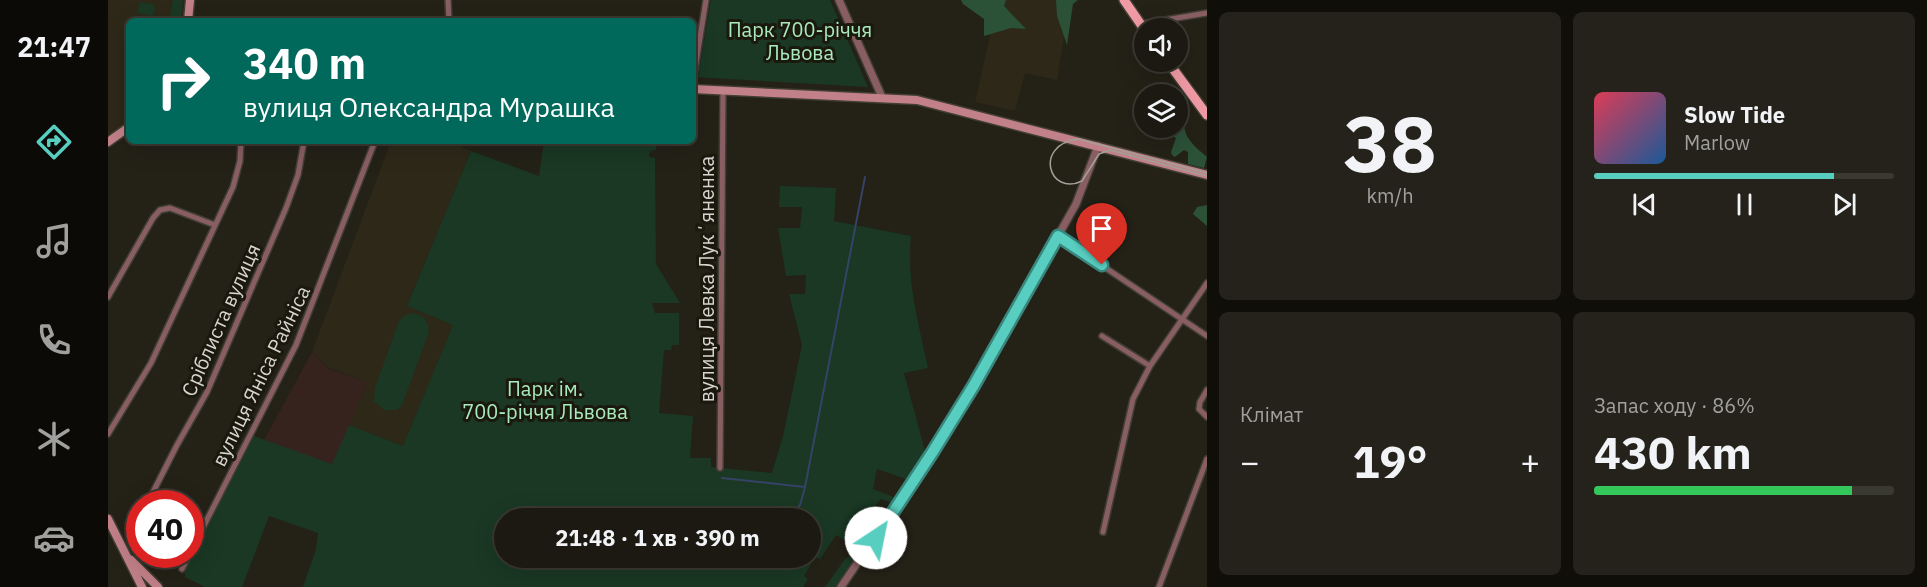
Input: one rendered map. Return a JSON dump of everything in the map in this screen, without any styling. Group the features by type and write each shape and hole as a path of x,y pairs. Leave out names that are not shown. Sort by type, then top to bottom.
{"main road":[{"path":"188,18 190,0"},
{"path":"1124,0 1137,18"},
{"path":"1176,72 1206,111"},
{"path":"696,89 917,100 1207,175"},
{"path":"1192,94 1207,122"},
{"path":"108,142 126,129"},
{"path":"108,519 126,555"},
{"path":"132,568 142,587"},
{"path":"139,568 158,587"}],"street":[{"path":"448,0 449,18"},
{"path":"696,63 706,0"},
{"path":"839,0 882,97"},
{"path":"1184,18 1207,13"},
{"name":"вулиця Левка Лукʼяненка","path":"720,468 723,90"},
{"path":"108,434 151,363 234,188 240,162 241,144"},
{"name":"Сріблиста вулиця","path":"154,490 207,392 286,208 298,175 303,144"},
{"name":"вулиця Яніса Райніса","path":"204,526 296,345 374,144"},
{"path":"841,587 932,453 974,385 1076,204 1098,146"},
{"path":"108,297 153,218 160,210 170,208 215,225"},
{"path":"1058,236 1207,336"},
{"path":"1102,532 1133,399 1150,366 1207,283"},
{"path":"1102,336 1150,366"},
{"path":"1207,390 1199,409 1207,417"},
{"path":"1159,587 1207,459"}],"shaded area":[{"path":"108,0 186,0 185,18 126,18 126,124 108,137"},
{"path":"998,0 1070,0 1057,80 1025,73 1015,111 975,102"},
{"path":"390,144 464,144 462,148 471,151 407,306 454,325 403,446 349,425 367,382 329,368 312,352"},
{"path":"1103,223 1107,225 1092,252 1087,249"},
{"path":"312,352 329,369 367,382 333,465 264,440"}],"green space":[{"path":"173,0 183,0 181,18 170,18"},
{"name":"Парк 700-річчя Львова","path":"711,0 830,0 868,87 696,77 698,77"},
{"path":"961,0 1006,0 1004,6 1026,29 1011,28 984,36 984,19 963,4"},
{"path":"1056,0 1078,0 1073,4 1067,45 1057,16"},
{"path":"140,2 154,4 155,11 152,16 137,13"},
{"path":"1188,137 1207,157 1204,168 1188,164 1188,152 1184,150 1175,157 1171,152 1176,138"},
{"name":"Парк ім. 700-річчя Львова","path":"544,144 656,144 656,150 650,151 649,157 655,158 656,264 680,303 652,303 655,313 679,313 679,345 672,345 671,350 664,350 659,413 693,416 690,458 711,458 711,467 772,473 783,436 802,345 789,294 805,294 806,275 786,276 778,228 800,228 802,207 779,207 780,186 836,188 834,221 911,236 912,286 928,368 904,373 925,451 911,481 877,469 873,489 899,499 896,504 881,499 847,541 836,535 821,558 821,508 494,508 494,568 809,568 804,576 808,579 803,587 303,587 316,549 318,533 269,516 242,587 205,587 185,577 186,568 204,568 204,533 254,436 332,464 349,425 403,446 453,325 407,306 471,151 539,176"},
{"path":"1207,205 1207,226 1193,214 1197,207"},
{"path":"411,313 424,318 429,332 402,405 397,410 384,410 374,401 375,388 399,321"},
{"path":"852,558 853,562 836,587 825,587 845,559"}],"waterway":[{"path":"722,478 805,487 865,177"},
{"path":"797,508 805,487"}],"tram line":[{"path":"1207,173 1078,139 1064,143 1055,150 1051,159 1054,176 1061,182 1071,184 1082,181 1099,154 1110,150 1207,176"}],"route":[{"path":"876,538 974,385 1058,236 1102,265"}]}
